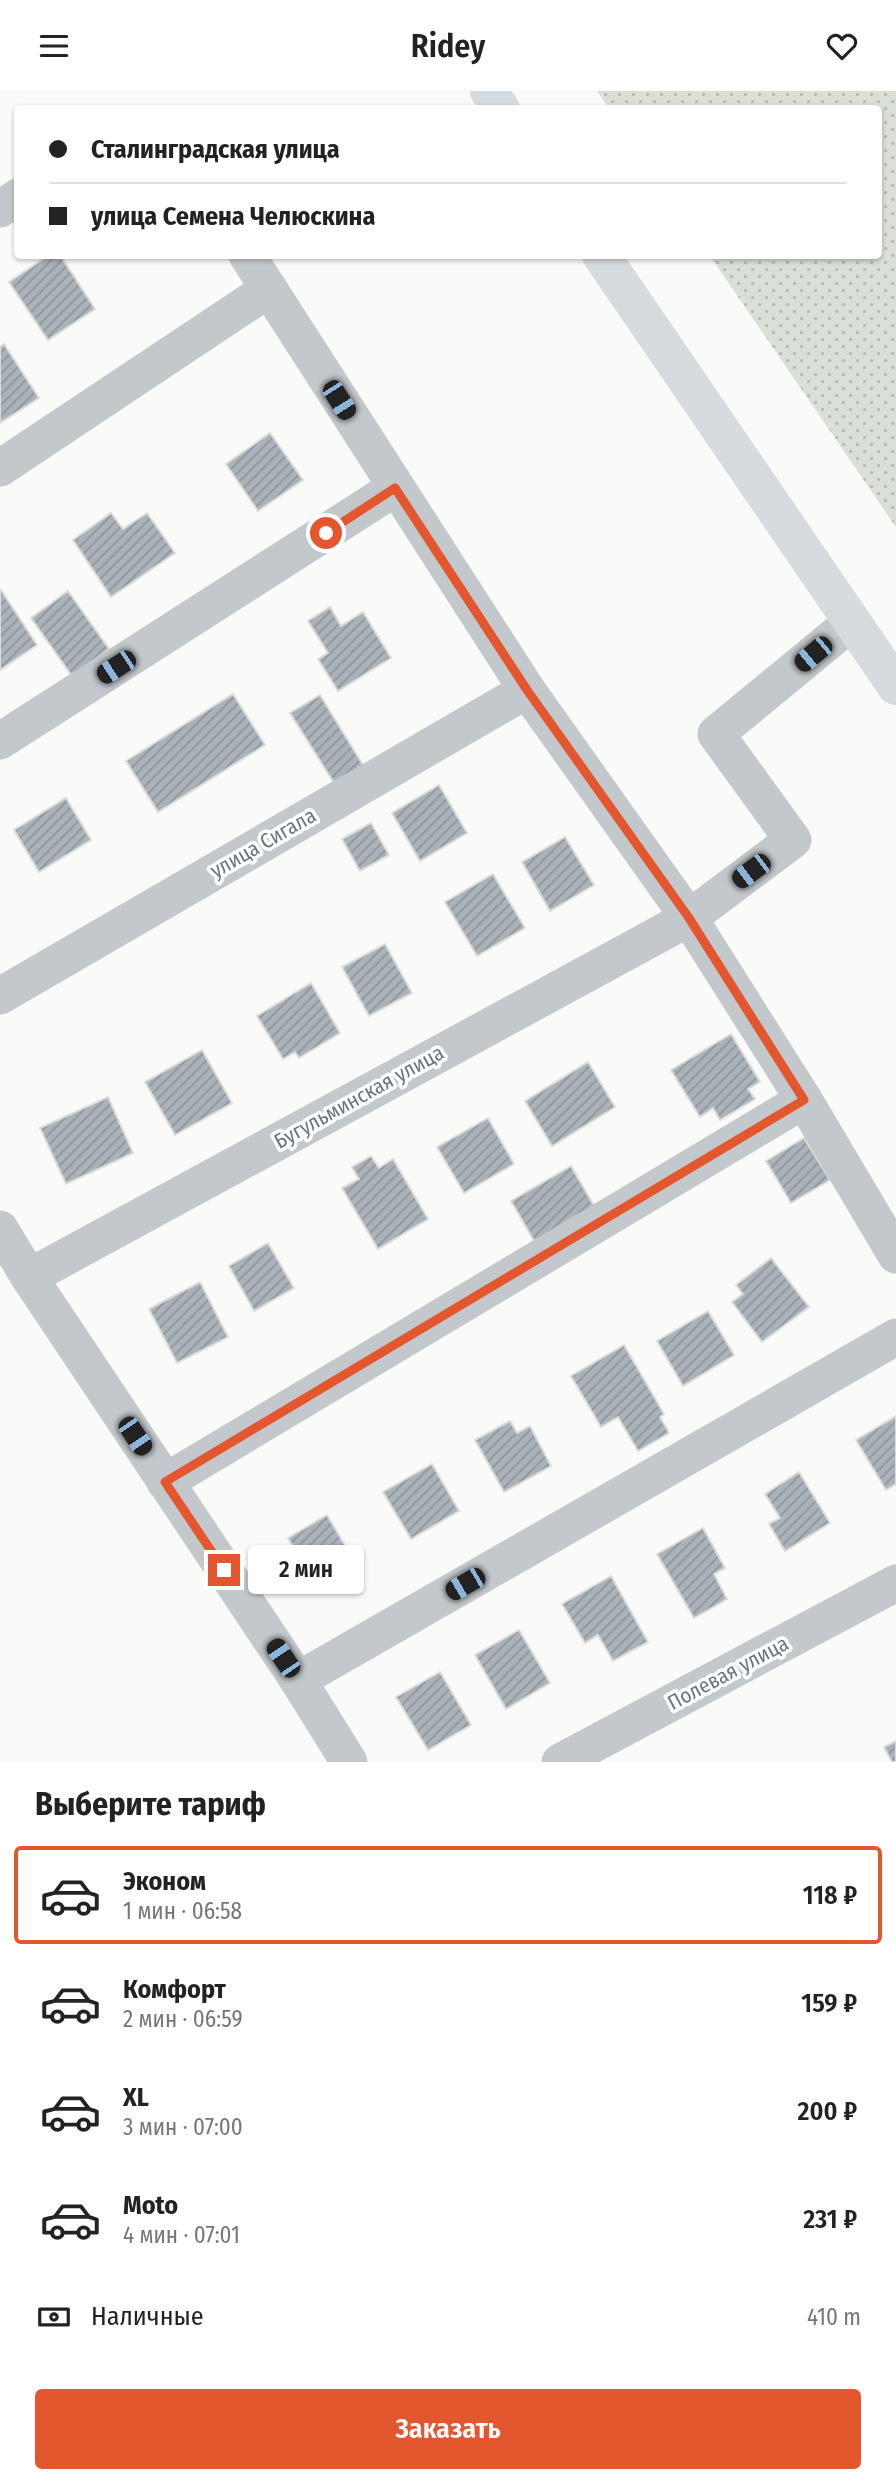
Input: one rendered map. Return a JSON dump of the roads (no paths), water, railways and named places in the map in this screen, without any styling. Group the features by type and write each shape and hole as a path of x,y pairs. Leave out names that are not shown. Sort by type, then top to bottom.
{"main road":[{"path":"604,259 896,686"}],"street":[{"path":"250,259 527,690 689,918 804,1100 896,1255"},
{"path":"0,468 269,289"},
{"path":"0,741 395,488"},
{"name":"Бугульминская улица","path":"29,1277 689,918 793,840 716,734 852,622"},
{"name":"улица Сигала","path":"0,996 527,690"},
{"path":"165,1482 804,1100"},
{"path":"0,1229 29,1277 298,1680 349,1762"},
{"path":"298,1680 896,1337"},
{"name":"Полевая улица","path":"560,1762 896,1583"}]}
